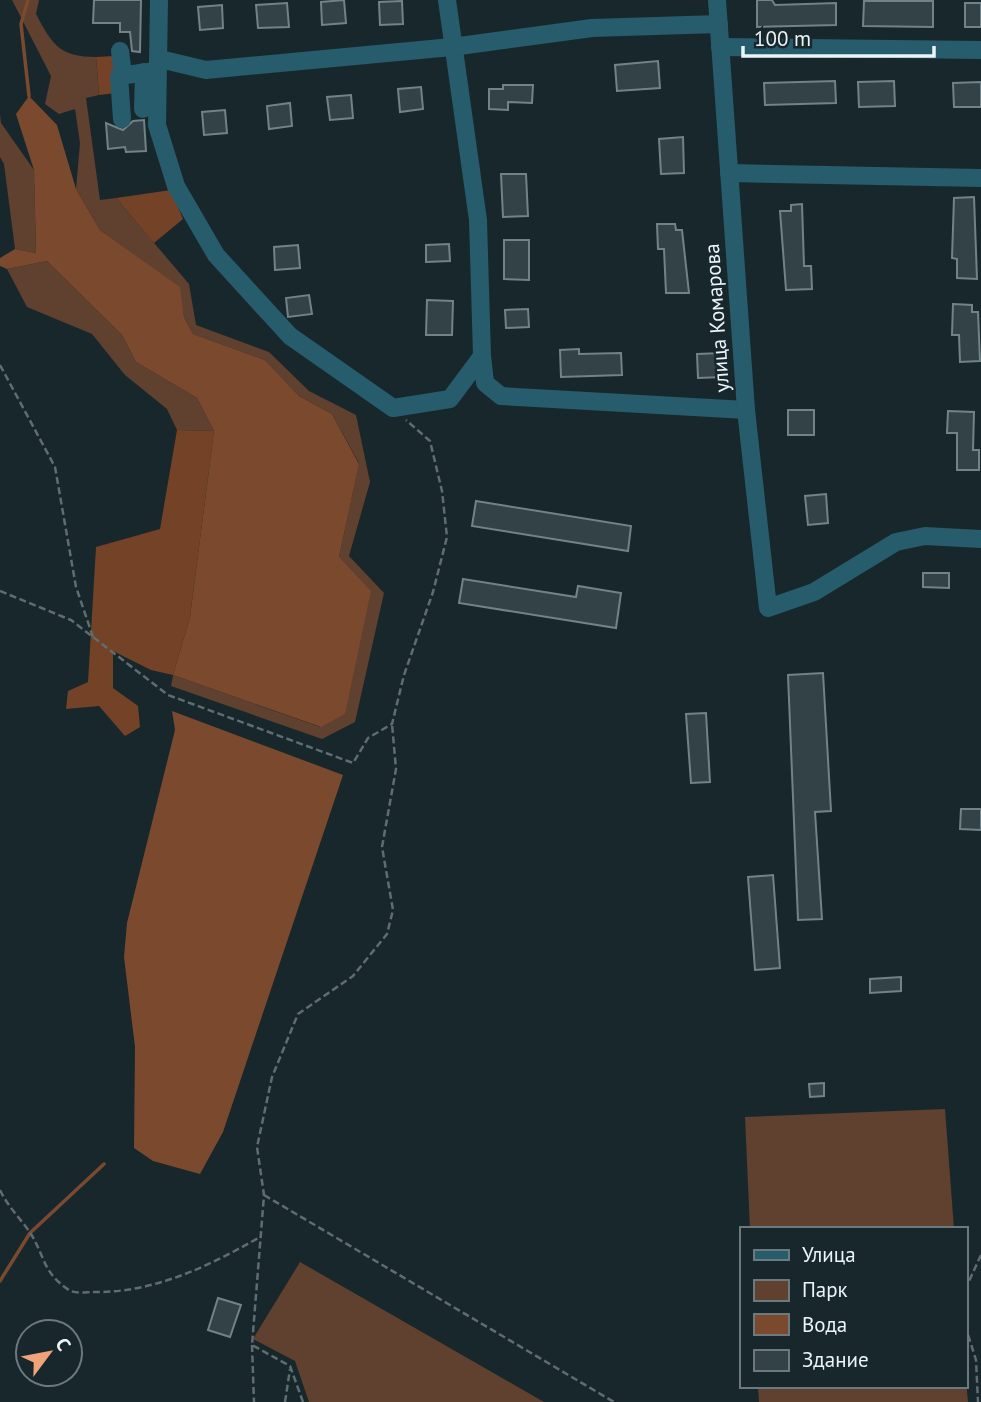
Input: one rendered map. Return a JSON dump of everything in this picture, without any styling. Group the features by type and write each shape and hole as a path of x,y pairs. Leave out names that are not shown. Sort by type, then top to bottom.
{"street":[{"path":"159,0 157,125 176,186 216,255 290,336 393,408 450,399 482,356"},
{"path":"447,0 478,220 485,383 501,396 746,410"},
{"name":"улица Комарова","path":"717,0 746,410 768,608 814,592 896,542 925,536 981,540"},
{"path":"160,61 206,70 452,47 592,28 719,24"},
{"path":"720,47 981,50"},
{"path":"120,51 123,74 120,76 122,119"},
{"path":"123,74 155,71 160,61"},
{"path":"143,109 144,72"},
{"path":"729,173 981,178"}],"path":[{"path":"0,365 55,467 76,587 93,638"},
{"path":"254,1402 252,1345 264,1195 257,1147 272,1077 298,1014 353,976 387,934 393,911 382,848 396,769 392,724 404,675 433,592 447,537 442,491 430,442 393,408"},
{"path":"0,591 71,620 168,695 353,763 368,738 392,724"},
{"path":"0,1191 15,1217 30,1233 47,1271 71,1292 105,1292 174,1279 201,1269 261,1237"},
{"path":"264,1195 614,1402"},
{"path":"967,1286 981,1255"},
{"path":"967,1331 976,1360 978,1402"},
{"path":"252,1345 290,1366 303,1402"},
{"path":"285,1402 290,1366"}],"green space":[{"path":"12,0 39,0 36,14 58,47 73,54 96,57 99,95 86,98 100,200 116,198 189,284 196,325 269,352 309,391 356,415 370,482 349,556 384,593 355,722 322,739 171,686 173,675 320,727 339,557 359,463 332,414 299,396 265,360 193,334 184,317 179,287 100,230 76,189 80,143 75,109 59,114 45,104 51,76"},
{"path":"0,114 1,123 34,170 36,253 15,249 4,164 0,157"},
{"path":"47,261 122,335 136,362 197,398 214,431 177,430 167,409 125,375 92,334 27,307 7,269"},
{"path":"945,1109 954,1227 750,1227 745,1117"},
{"path":"300,1262 544,1402 309,1402 295,1361 253,1339"},
{"path":"758,1388 967,1388 968,1402 759,1402"}],"shaded area":[{"path":"114,56 117,93 99,95 96,57"},
{"path":"171,190 183,219 154,243 116,198"},
{"path":"177,430 214,431 190,617 173,675 151,670 113,651 113,688 138,706 140,727 125,736 99,706 66,709 68,691 88,682 96,547 160,529"}],"water":[{"path":"29,96 57,125 76,189 100,230 180,287 184,317 193,334 265,360 299,396 332,414 359,464 339,557 371,591 345,714 321,727 173,675 190,617 214,431 197,398 136,362 122,335 47,261 7,269 0,266 0,258 15,249 36,253 34,170 16,114"},
{"path":"172,711 343,775 223,1132 200,1174 153,1161 134,1148 135,1047 124,957 127,923 175,730"}],"building":[{"path":"94,0 141,0 140,52 132,51 130,32 120,32 120,23 93,23"},
{"path":"344,0 346,23 322,25 321,2"},
{"path":"757,0 772,0 775,5 836,3 836,25 757,27"},
{"path":"402,1 403,24 380,25 379,2"},
{"path":"864,1 933,1 933,27 863,26"},
{"path":"287,3 289,27 258,28 256,5"},
{"path":"965,3 981,3 981,27 965,27"},
{"path":"222,5 223,28 200,30 198,7"},
{"path":"658,61 660,88 617,91 615,65"},
{"path":"835,81 836,103 765,105 764,83"},
{"path":"894,81 895,106 859,107 858,82"},
{"path":"981,82 981,107 954,107 953,83"},
{"path":"503,85 533,85 532,103 508,102 508,110 489,109 489,89 503,89"},
{"path":"421,87 423,109 400,112 398,89"},
{"path":"351,95 353,118 330,120 327,97"},
{"path":"290,103 292,126 269,129 267,106"},
{"path":"225,110 227,133 204,135 202,112"},
{"path":"144,120 146,151 126,152 125,147 108,149 106,123 123,130 133,121"},
{"path":"683,137 684,173 661,174 659,139"},
{"path":"501,174 526,174 528,216 503,217"},
{"path":"974,197 977,279 957,278 957,259 952,258 954,198"},
{"path":"802,204 804,266 811,266 812,289 786,290 780,211 791,211 791,205"},
{"path":"657,224 675,224 676,230 682,230 689,293 666,293 664,249 658,249"},
{"path":"504,240 529,240 529,280 504,279"},
{"path":"449,244 450,261 426,262 426,245"},
{"path":"298,245 300,268 275,270 274,247"},
{"path":"309,295 312,314 288,317 286,298"},
{"path":"427,300 453,301 452,335 426,335"},
{"path":"953,304 972,305 972,312 978,312 980,361 960,362 959,335 952,335"},
{"path":"528,309 529,327 506,328 505,310"},
{"path":"579,349 579,354 621,353 622,375 561,377 560,350"},
{"path":"722,353 723,377 698,378 697,354"},
{"path":"788,410 814,410 814,435 788,435"},
{"path":"948,411 974,412 973,450 979,450 979,470 957,470 957,433 947,433"},
{"path":"826,494 828,523 808,525 805,496"},
{"path":"476,501 631,526 628,551 472,526"},
{"path":"923,573 949,573 949,588 923,587"},
{"path":"463,579 576,597 578,586 621,593 616,628 459,603"},
{"path":"823,673 831,811 815,812 822,919 798,920 788,675"},
{"path":"706,713 710,782 691,783 686,714"},
{"path":"961,809 981,809 981,830 960,829"},
{"path":"773,875 780,968 755,970 748,877"},
{"path":"901,977 901,991 870,993 870,979"},
{"path":"824,1083 824,1096 810,1097 809,1084"},
{"path":"218,1298 241,1305 230,1337 208,1330"}],"waterway":[{"path":"28,0 21,24 29,96"},
{"path":"0,1281 30,1233 104,1164"}]}
